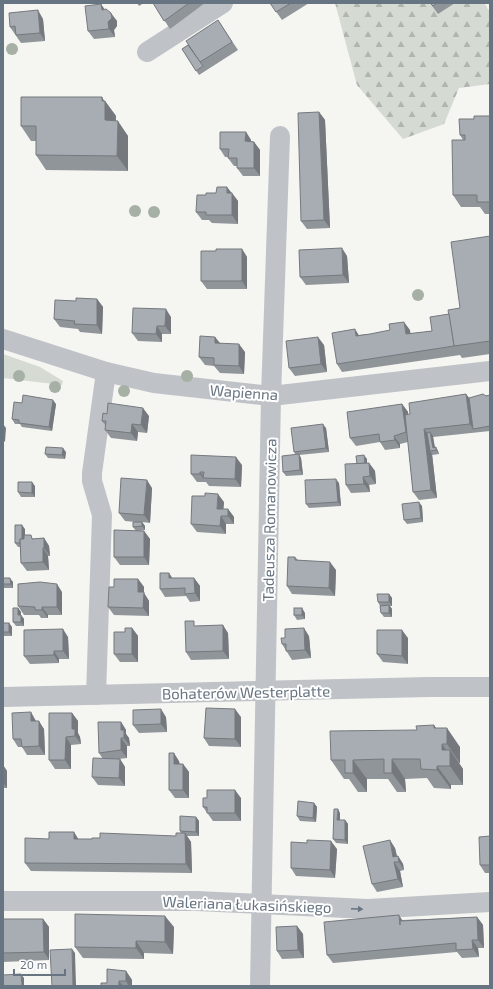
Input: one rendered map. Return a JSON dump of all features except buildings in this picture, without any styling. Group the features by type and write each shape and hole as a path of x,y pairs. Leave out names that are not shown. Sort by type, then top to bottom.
{"street":[{"path":"147,52 223,3"},
{"name":"Tadeusza Romanowicza","path":"260,986 271,396 280,136"},
{"name":"Wapienna","path":"3,339 106,372 154,383 271,396 490,371"},
{"path":"96,695 102,514 92,481 92,473 106,372"},
{"name":"Bohaterów Westerplatte","path":"3,697 429,687 490,687"},
{"name":"Waleriana Łukasińskiego","path":"3,901 196,901 368,909 490,902"}],"green space":[{"path":"335,3 484,3 490,12 490,84 459,88 444,124 403,139 357,85"},
{"path":"3,354 40,367 63,381 62,385 3,378"}]}
